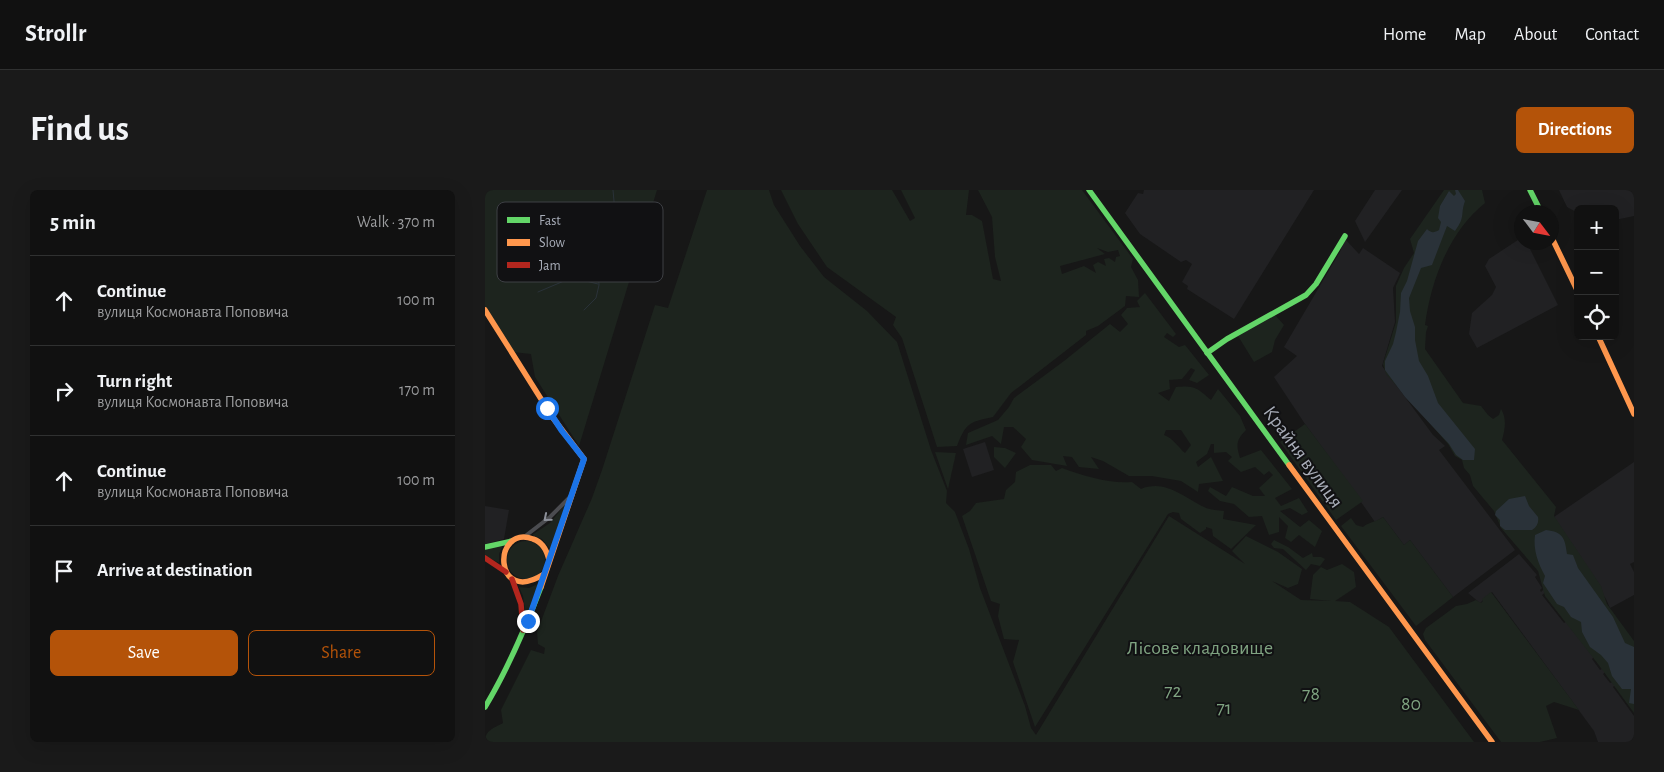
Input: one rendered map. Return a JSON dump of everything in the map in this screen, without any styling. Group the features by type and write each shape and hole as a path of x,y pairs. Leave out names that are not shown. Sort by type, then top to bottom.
{"street":[{"name":"Крайня вулиця","path":"1089,190 1492,742"},
{"path":"1529,190 1537,205"},
{"path":"1207,353 1227,339 1311,290 1345,236"},
{"path":"1558,250 1574,284"},
{"path":"485,310 558,425 584,459 523,635 500,683 485,707"},
{"path":"1600,340 1634,414"},
{"path":"523,538 550,517 570,497"},
{"path":"485,547 523,538 531,538 543,545 549,562"},
{"path":"506,572 503,565 505,551 515,540"},
{"path":"485,558 506,572 512,579 520,597 523,610 523,635"},
{"path":"512,579 519,582 533,582 545,573"}],"shaded area":[{"path":"1144,190 1314,190 1234,319 1187,289 1188,286 1182,282 1192,264 1186,260 1181,262 1140,234 1125,213 1138,193 1143,194"},
{"path":"1375,190 1402,190 1365,242 1355,221"},
{"path":"1455,190 1458,190 1465,201 1461,222 1455,231 1447,226 1432,265 1421,268 1409,298 1419,361 1428,376 1438,403 1475,449 1474,460 1463,460 1456,455 1449,444 1405,397 1385,370 1385,361 1396,332 1401,293 1407,281 1418,241 1427,229 1433,232 1439,230 1441,222 1438,218 1440,206 1449,191 1454,196 1456,194"},
{"path":"1559,190 1634,190 1634,216 1619,219 1619,205 1574,205 1574,211 1567,207"},
{"path":"1346,240 1359,254 1363,248 1400,273 1393,288 1395,322 1382,366 1433,435 1445,446 1439,450 1515,550 1453,597 1410,540 1404,545 1383,517 1375,522 1274,377 1297,356 1284,347"},
{"path":"1514,243 1514,250 1530,250 1558,305 1477,348 1469,334 1472,313 1492,295 1496,287 1485,266 1489,259"},
{"path":"985,442 994,470 972,477 963,449"},
{"path":"1634,462 1634,562 1630,564 1634,572 1634,595 1610,608 1606,599 1586,572 1554,517"},
{"path":"1525,496 1529,506 1538,517 1536,526 1532,530 1505,530 1500,526 1500,520 1495,515 1496,511 1509,499"},
{"path":"485,506 509,510 504,539 485,544"},
{"path":"1546,530 1560,534 1564,540 1567,554 1573,555 1578,568 1613,617 1625,643 1634,647 1634,704 1629,703 1631,689 1622,689 1612,676 1608,663 1590,647 1582,632 1581,622 1571,617 1564,607 1557,604 1543,583 1545,576 1537,556 1535,535"},
{"path":"1519,554 1537,575 1535,577 1542,588 1541,592 1544,589 1546,592 1542,595 1564,623 1571,618 1594,657 1592,659 1600,670 1604,667 1606,671 1603,674 1610,683 1613,682 1615,685 1613,687 1634,716 1634,742 1598,742 1594,731 1492,592 1480,603 1468,593"}],"green space":[{"path":"485,190 657,190 653,202 497,202 497,282 629,282 579,446 535,377 531,354 513,352 485,307"},
{"path":"707,190 769,190 774,205 800,246 824,277 867,311 897,342 931,450 947,491 946,503 955,512 969,549 980,588 1025,706 1031,728 1036,735 1169,516 1245,564 1232,551 1246,536 1278,552 1302,569 1298,584 1288,588 1272,581 1301,600 1332,601 1310,599 1313,575 1321,567 1327,570 1342,564 1354,572 1356,587 1335,601 1350,602 1389,627 1474,742 485,742 488,732 503,723 501,710 531,650 544,654 545,648 538,644 537,632 558,576 592,498 655,305 668,308"},
{"path":"781,190 892,190 910,221 915,218 901,190 969,190 966,215 972,215 982,221 993,279 1001,281 995,257 992,217 978,190 1082,190 1133,259 1131,267 1138,280 1139,297 1126,296 1125,306 1098,326 1086,331 1086,335 1011,393 993,417 973,422 969,425 963,432 957,446 937,447 902,338 893,325 896,317 827,267 798,224","holes":["1097,248 1108,252 1118,250 1120,256 1116,257 1115,262 1109,258 1104,259 1106,266 1098,262 1093,265 1096,273 1084,266 1062,274 1060,266 1105,254"]},
{"path":"1444,190 1482,190 1485,203 1461,228 1452,242 1437,274 1425,325 1428,326 1425,349 1463,403 1481,406 1493,419 1499,415 1501,409 1505,424 1502,440 1556,507 1554,516 1601,586 1607,604 1634,641 1634,713 1545,596 1538,571 1501,528 1494,511 1473,486 1470,475 1464,468 1462,460 1455,456 1448,444 1386,374 1383,364 1396,322 1396,286 1404,268 1414,253 1410,239"},
{"path":"1145,293 1176,334 1173,337 1167,333 1164,337 1179,347 1185,345 1209,375 1197,383 1189,380 1195,370 1191,368 1182,379 1169,380 1170,389 1158,393 1169,401 1176,387 1192,387 1211,400 1218,389 1240,416 1246,430 1238,443 1240,458 1261,450 1292,489 1275,498 1281,506 1299,498 1308,512 1302,515 1290,508 1280,511 1300,527 1309,520 1322,531 1315,547 1299,535 1291,542 1285,538 1288,526 1279,517 1279,532 1269,535 1262,516 1249,517 1234,504 1220,501 1208,491 1210,487 1226,496 1232,487 1253,496 1265,496 1259,488 1273,475 1269,471 1264,475 1255,467 1241,472 1228,461 1232,457 1226,452 1214,453 1214,444 1211,444 1207,454 1196,462 1198,467 1211,457 1223,481 1199,484 1198,492 1181,481 1152,476 1129,476 1103,461 1091,457 1099,469 1079,467 1072,457 1063,456 1067,466 1032,460 1021,447 1026,439 1013,427 1004,427 1001,444 992,436 966,445 968,433 998,420 1014,398 1110,324 1120,332 1128,324 1121,315 1127,308 1140,307 1137,301","holes":["1166,430 1181,430 1191,445 1185,453 1173,440 1164,435"]},
{"path":"1275,315 1284,325 1275,340 1272,352 1254,362 1238,336"},
{"path":"1305,424 1363,501 1336,520 1280,442"},
{"path":"994,447 1005,448 1016,453 1005,468 994,457"},
{"path":"935,452 956,453 948,489"},
{"path":"1030,465 1051,465 1056,471 1062,468 1106,481 1132,482 1141,489 1158,486 1174,490 1206,508 1224,511 1223,519 1256,525 1231,549 1213,536 1212,529 1206,527 1200,533 1181,519 1179,513 1173,512 1168,514 1035,727 1013,662 1019,640 1004,639 998,616 1000,604 991,601 962,516 970,511 976,503 1004,499 1006,490 1015,482 1016,472"},
{"path":"567,502 551,550 542,539 532,535 550,523"},
{"path":"1383,517 1404,545 1410,540 1453,597 1416,626 1341,526 1351,518 1356,525 1363,527"},
{"path":"1274,540 1303,558 1312,553 1313,557 1325,559 1320,566 1311,564 1306,570 1283,549 1274,548 1271,544"},
{"path":"526,541 539,547 545,560 539,573 526,579 513,573 507,560 513,547"},
{"path":"503,545 499,554 499,563 485,556 485,549"},
{"path":"538,584 526,618 523,596 519,587 529,588"},
{"path":"1491,592 1579,710 1554,702 1546,706 1557,738 1540,742 1501,742 1425,640 1423,634 1426,628 1456,606 1476,600 1481,603 1482,599"}],"waterway":[{"path":"613,190 614,202"},
{"path":"538,292 562,282"},
{"path":"590,282 598,284"},
{"path":"584,310 596,298 599,282"}],"traffic: fast":[{"path":"1089,190 1289,465"},
{"path":"1530,190 1538,205"},
{"path":"1207,353 1227,339 1306,295 1316,284 1345,236"},
{"path":"485,547 512,541"},
{"path":"485,707 516,648 541,587"}],"traffic: slow":[{"path":"1558,250 1574,284"},
{"path":"485,310 553,418 584,459 541,587"},
{"path":"1600,340 1634,414"},
{"path":"1289,465 1492,742"},
{"path":"544,574 527,581 515,580 507,573 504,563 505,552 510,543 520,538 533,539 544,547 549,560"}],"traffic: jam":[{"path":"485,558 506,572"},
{"path":"512,579 521,604 523,630"}],"route":[{"path":"528,621 584,459 547,408"}],"park label":[{"name":"Лісове кладовище","path":"1200,648"},
{"name":"72","path":"1173,691"},
{"name":"78","path":"1311,694"},
{"name":"80","path":"1411,704"},
{"name":"71","path":"1224,708"}]}
